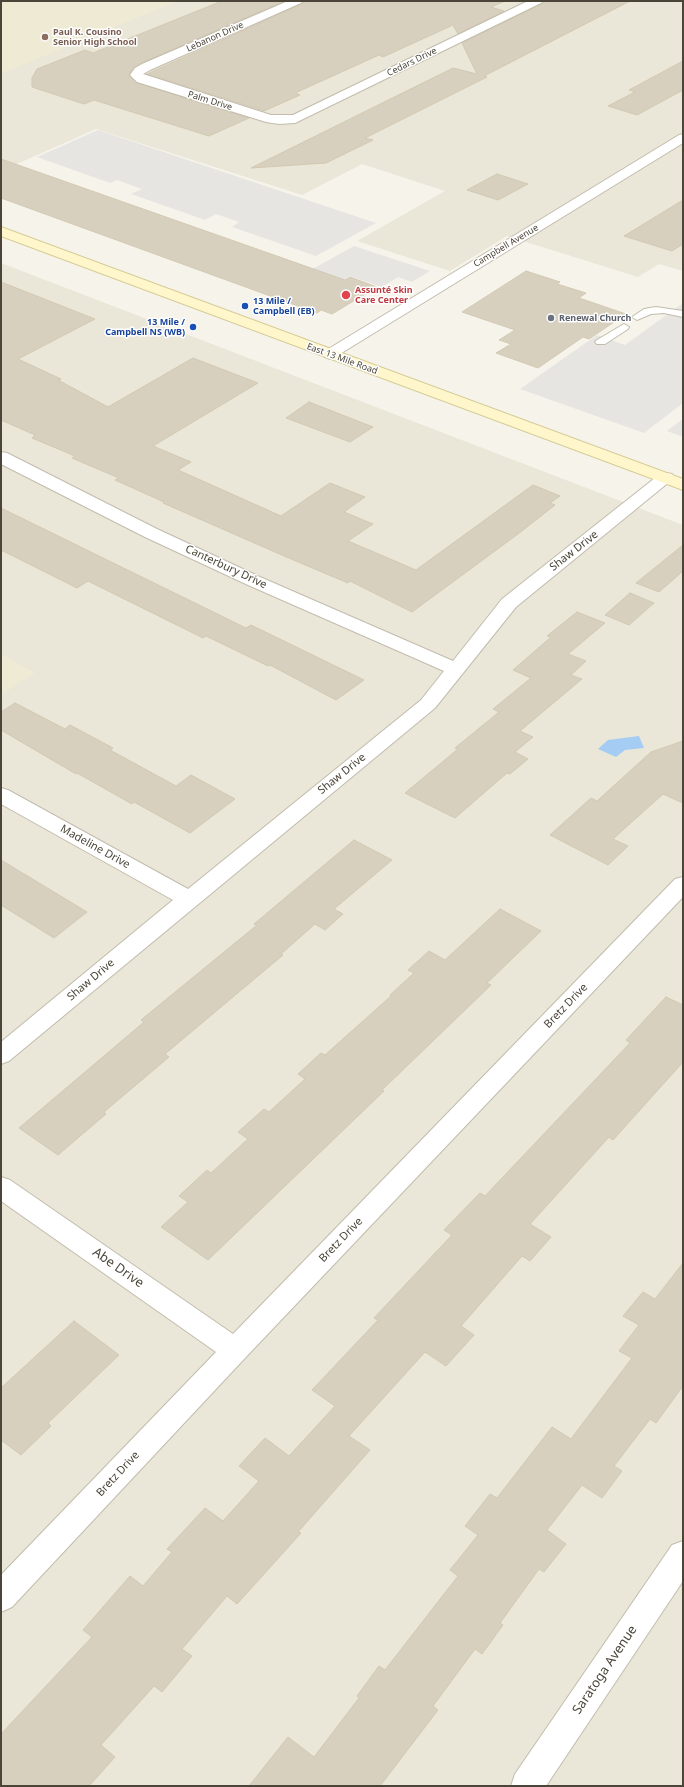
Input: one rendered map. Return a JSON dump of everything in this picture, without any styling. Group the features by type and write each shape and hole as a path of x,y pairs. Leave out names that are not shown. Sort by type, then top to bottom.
{"main road":[{"name":"East 13 Mile Road","path":"1,231 683,485"}],"street":[{"name":"Lebanon Drive","path":"136,75 139,71 146,67 297,1"},
{"name":"Cedars Drive","path":"286,120 302,117 537,1"},
{"name":"Palm Drive","path":"136,75 141,79 270,119 286,120"},
{"name":"Campbell Avenue","path":"330,354 683,138"},
{"name":"Canterbury Drive","path":"1,457 151,533 254,581 455,669"},
{"name":"Shaw Drive","path":"1,1055 428,704 509,603 666,478"},
{"name":"Madeline Drive","path":"1,795 189,899"},
{"name":"Bretz Drive","path":"1,1597 235,1350 683,884"},
{"name":"Abe Drive","path":"1,1187 235,1350"},
{"name":"Saratoga Avenue","path":"527,1786 683,1555"}],"lane":[{"path":"637,317 648,311 656,310 683,314"},
{"path":"601,342 624,326"}],"shaded area":[{"name":"Paul K. Cousino Senior High School","path":"1,1 176,1 1,73"},
{"path":"176,1 683,1 683,271 659,264 638,277 507,236 450,271 357,241 445,191 362,164 302,195 96,129 1,171 1,73"},
{"path":"98,130 376,223 316,256 232,227 239,222 216,214 205,220 131,194 142,189 117,180 110,183 37,157"},
{"path":"354,246 430,271 412,282 398,277 382,287 350,276 302,303 271,292"},
{"path":"1,263 683,525 683,1786 1,1786 1,694 34,673 1,655"},
{"path":"683,303 683,403 644,433 520,389 597,335 625,345"},
{"path":"683,419 683,437 667,431"},
{"path":"1,655 35,673 1,694"}],"water":[{"path":"639,736 644,748 625,750 616,757 598,749 608,740"}],"building":[{"path":"222,1 284,1 141,63 134,67 129,75 137,83 249,118 209,136 94,100 84,104 32,87 32,78 37,69 85,50 93,53"},
{"path":"304,1 505,1 491,7 504,11 458,34 453,25 383,57 379,55 295,93 300,95 264,111 147,74 302,4"},
{"path":"544,1 630,1 484,76 487,77 365,138 373,140 326,163 251,168 453,68 477,74 462,43 542,4"},
{"path":"683,61 683,90 637,115 608,106 635,92 629,90"},
{"path":"1,159 345,280 350,277 377,287 332,314 321,310 317,313 1,198"},
{"path":"497,174 528,184 498,200 467,190"},
{"path":"683,200 683,244 672,251 624,236"},
{"name":"Renewal Church","path":"526,271 560,282 557,284 586,293 579,298 626,314 589,339 583,337 538,368 496,353 511,344 499,340 515,330 462,312"},
{"path":"1,282 95,319 18,359 61,379 58,380 108,407 193,358 258,383 153,446 191,462 178,470 281,516 330,483 365,497 344,512 373,524 348,541 416,570 533,485 560,496 550,503 555,505 518,534 412,612 350,581 348,583 163,503 164,502 115,480 119,478 72,458 75,456 32,438 35,435 1,420"},
{"path":"309,402 373,427 350,442 286,418"},
{"path":"1,508 246,628 251,625 364,680 336,700 270,665 268,666 206,636 203,638 88,581 77,588 1,550"},
{"path":"683,545 683,571 659,592 636,583"},
{"path":"630,593 654,603 629,625 605,615"},
{"path":"577,612 605,623 568,654 586,661 571,675 582,679 520,731 533,737 515,752 528,759 510,774 507,773 455,818 405,793 458,749 455,748 499,712 493,709 531,678 513,670 551,637 547,636"},
{"path":"15,703 65,729 70,725 113,748 110,750 176,786 191,775 235,799 190,833 134,802 132,804 77,773 76,774 1,730 1,712"},
{"path":"683,741 683,803 663,794 613,839 628,846 608,865 550,835 591,798 597,801 651,752"},
{"path":"354,840 392,860 334,909 343,914 325,930 315,924 281,954 283,955 165,1054 169,1057 104,1112 106,1114 58,1155 19,1128 144,1022 141,1020 257,925 254,924"},
{"path":"1,860 87,912 54,938 1,905"},
{"path":"500,909 541,931 487,983 491,985 382,1090 384,1091 208,1260 161,1227 188,1202 179,1196 207,1170 211,1173 248,1139 238,1132 264,1109 269,1112 305,1079 298,1074 321,1053 325,1055 391,996 390,995 414,973 408,970 429,951 445,960"},
{"path":"666,997 683,1005 683,1062 613,1140 609,1137 530,1224 551,1237 530,1261 522,1256 461,1326 474,1335 446,1366 425,1352 349,1436 370,1450 298,1532 301,1533 237,1604 227,1596 182,1649 192,1656 162,1692 154,1686 101,1745 115,1757 89,1786 1,1786 1,1734 92,1637 83,1630 130,1576 143,1586 172,1552 167,1549 205,1508 223,1521 259,1481 239,1466 265,1438 289,1456 335,1406 312,1390 378,1320 374,1318 452,1235 444,1230 480,1193 485,1196 630,1043 626,1040"},
{"path":"683,1263 683,1386 656,1423 650,1419 614,1466 622,1471 602,1498 582,1485 547,1530 566,1544 544,1572 539,1569 500,1623 503,1625 482,1654 475,1649 433,1706 438,1710 380,1786 249,1786 288,1737 314,1757 359,1698 357,1696 379,1666 385,1670 458,1576 450,1570 478,1535 465,1526 490,1494 497,1498 552,1427 571,1439 632,1358 619,1351 639,1325 623,1316 643,1292 655,1299"},
{"path":"74,1321 119,1355 48,1423 51,1426 21,1455 1,1440 1,1388"}],"place":[{"name":"Paul K. Cousino Senior High School","path":"45,37"},
{"name":"Assunté Skin Care Center","path":"346,295"},
{"name":"13 Mile / Campbell (EB)","path":"245,306"},
{"name":"Renewal Church","path":"551,318"},
{"name":"13 Mile / Campbell NS (WB)","path":"193,327"}]}
